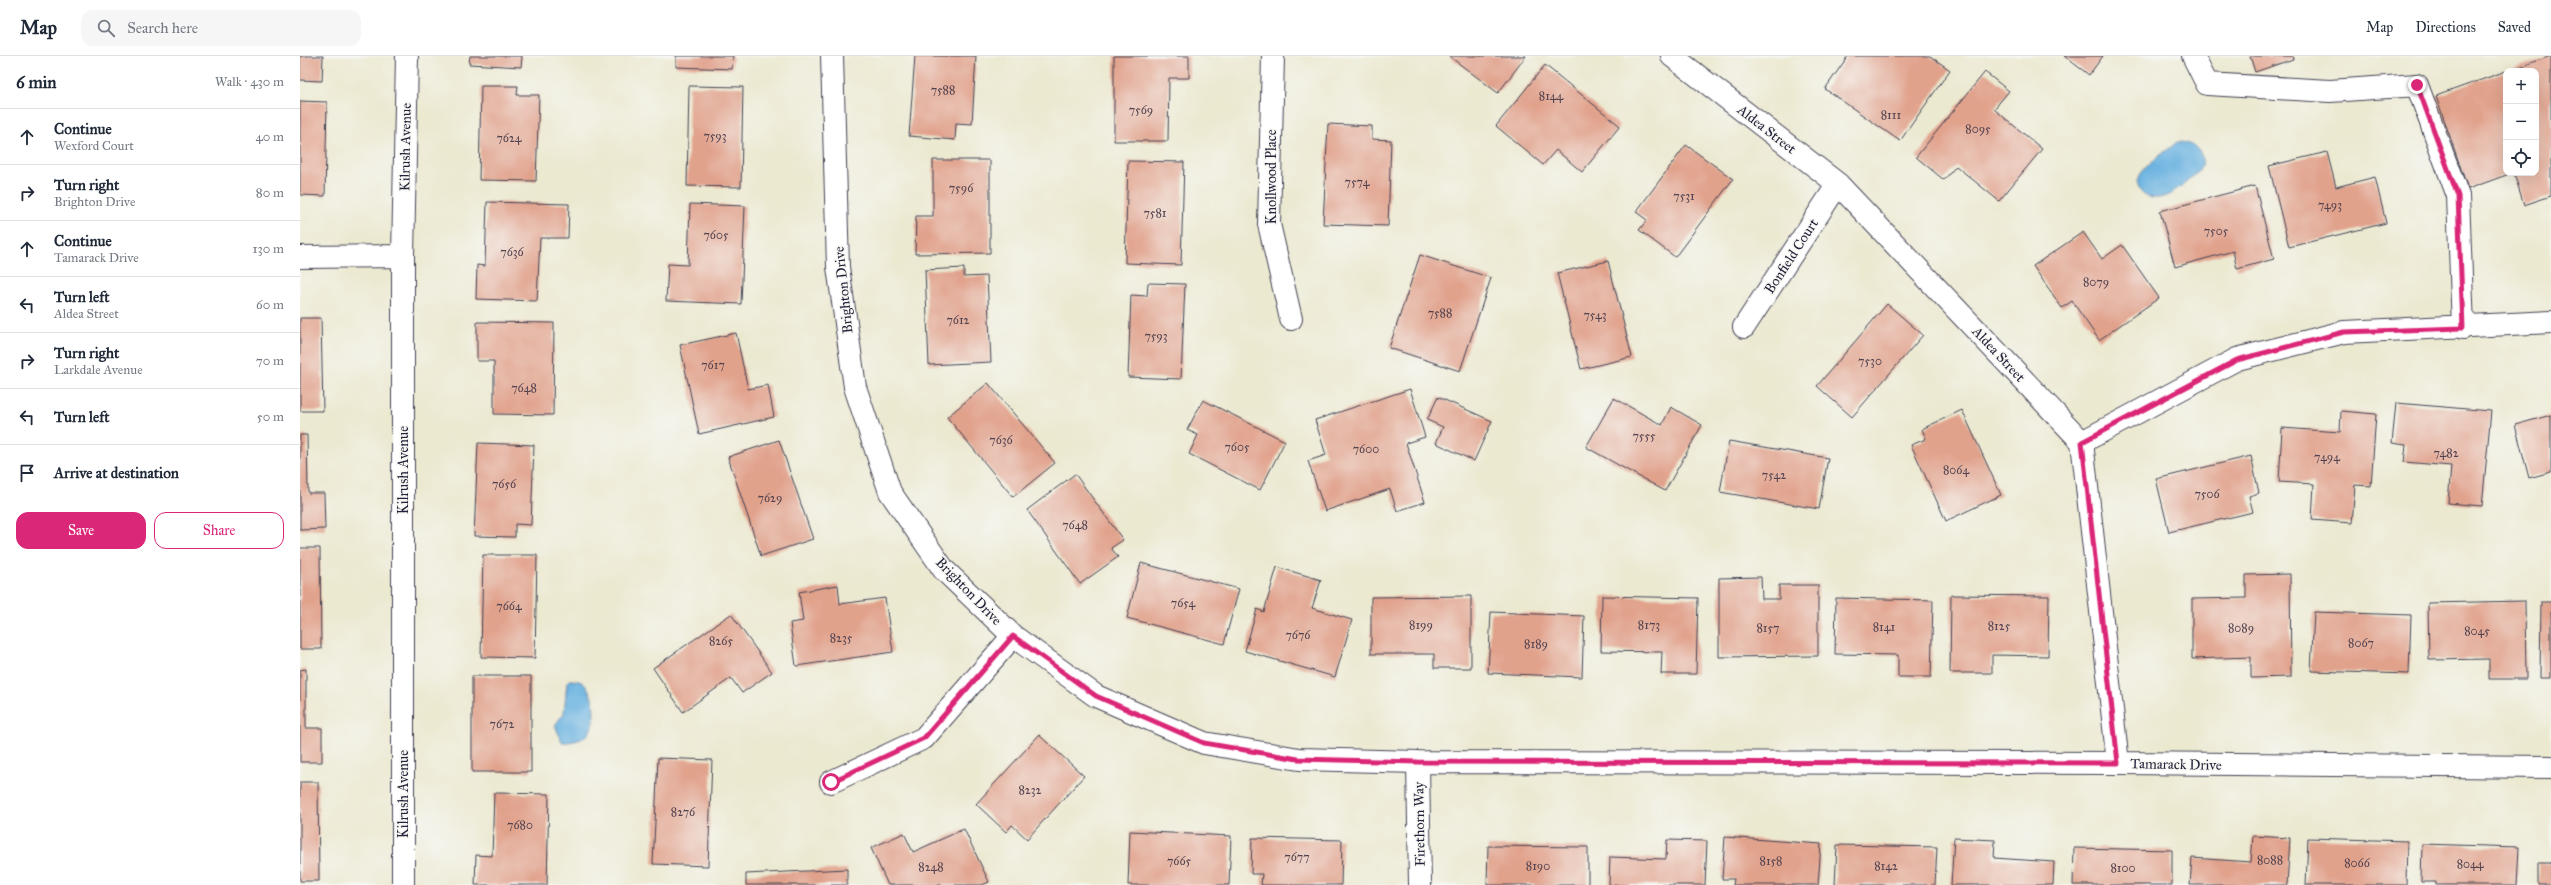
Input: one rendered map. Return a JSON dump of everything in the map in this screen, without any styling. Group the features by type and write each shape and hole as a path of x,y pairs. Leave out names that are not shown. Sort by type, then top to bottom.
{"street":[{"name":"Kilrush Avenue","path":"403,885 403,256 407,56"},
{"name":"Brighton Drive","path":"832,56 838,267 854,387 890,492 944,570 1013,636 1096,696 1204,743 1298,759 1418,762"},
{"name":"Knollwood Place","path":"1273,56 1269,224 1291,319"},
{"name":"Aldea Street","path":"1672,56 1838,184 2082,442"},
{"path":"2193,56 2207,84 2330,91 2417,85 2458,196 2463,328"},
{"name":"Bonfield Court","path":"1744,327 1838,184"},
{"path":"300,257 403,256"},
{"path":"2118,763 2082,442 2237,360 2344,332 2463,328 2551,322"},
{"path":"831,782 924,738 1013,636"},
{"name":"Tamarack Drive","path":"1418,762 2118,763 2551,767"},
{"name":"Firethorn Way","path":"1418,762 1420,885"}],"water":[{"path":"2177,142 2183,142 2197,149 2201,155 2202,161 2200,167 2191,178 2173,192 2158,198 2151,198 2145,195 2140,191 2138,186 2138,179 2142,172 2154,160"},
{"path":"569,680 580,681 586,686 592,697 594,719 590,731 585,737 569,742 562,742 555,725 564,713 567,682"}],"building":[{"path":"300,56 323,56 322,81 300,80"},
{"path":"470,56 522,56 521,67 469,64"},
{"path":"676,56 733,56 732,69 676,67"},
{"path":"915,56 976,56 972,124 956,123 955,140 909,136"},
{"path":"1114,56 1189,56 1189,78 1169,78 1168,141 1114,141"},
{"path":"1449,56 1526,56 1498,93"},
{"path":"1848,56 1930,56 1950,70 1900,141 1825,89"},
{"path":"2064,56 2103,56 2089,75"},
{"path":"2250,56 2292,56 2293,59 2255,72"},
{"path":"2551,56 2551,196 2524,205 2515,176 2539,176 2539,68 2517,68"},
{"path":"1545,65 1620,126 1582,172 1556,150 1543,165 1496,126"},
{"path":"1985,72 2009,91 1994,109 2042,149 1999,201 1956,166 1944,180 1916,157"},
{"path":"2503,72 2504,176 2468,189 2436,96"},
{"path":"481,86 518,86 517,95 539,95 536,181 479,180"},
{"path":"689,86 743,87 741,187 687,186"},
{"path":"300,101 327,102 325,196 300,195"},
{"path":"1328,124 1372,126 1372,139 1391,140 1388,226 1323,224"},
{"path":"1686,145 1733,179 1675,257 1639,230 1647,220 1636,212"},
{"path":"2327,152 2336,187 2375,177 2386,223 2289,247 2269,166"},
{"path":"933,160 990,160 990,253 915,254 916,216 933,216"},
{"path":"1128,161 1184,162 1181,265 1125,263"},
{"path":"2255,186 2274,259 2237,269 2233,251 2175,267 2160,211"},
{"path":"487,202 569,204 568,238 540,238 537,301 476,299 477,265 485,266"},
{"path":"690,204 745,206 741,304 666,301 668,264 688,265"},
{"path":"2083,232 2102,259 2122,245 2159,298 2099,340 2072,301 2062,308 2033,266"},
{"path":"1420,255 1491,278 1460,371 1389,348"},
{"path":"1608,261 1632,357 1581,369 1557,273"},
{"path":"964,268 964,277 987,276 991,362 929,365 925,270"},
{"path":"1148,283 1185,284 1181,379 1128,377 1131,295 1147,296"},
{"path":"1887,304 1923,335 1852,417 1817,386"},
{"path":"300,318 321,318 323,411 300,411"},
{"path":"477,322 554,323 553,415 494,414 494,361 477,361"},
{"path":"736,333 748,389 768,385 774,417 699,434 680,345"},
{"path":"988,383 1055,463 1013,497 947,417"},
{"path":"1410,389 1425,437 1406,443 1425,502 1397,511 1390,489 1325,511 1308,461 1326,455 1315,420"},
{"path":"1438,397 1492,421 1474,461 1436,443 1443,427 1427,420"},
{"path":"1614,398 1662,425 1671,407 1702,425 1665,491 1586,447"},
{"path":"1203,400 1285,441 1260,490 1189,454 1198,435 1187,430"},
{"path":"2396,403 2491,411 2482,506 2448,503 2451,466 2404,462 2406,445 2392,443"},
{"path":"1962,410 2001,495 1946,521 1911,445 1926,439 1922,429"},
{"path":"2341,411 2376,414 2371,486 2355,485 2352,523 2312,520 2314,484 2279,482 2282,428 2340,432"},
{"path":"2551,415 2551,472 2529,478 2515,425"},
{"path":"300,435 307,435 308,493 324,493 325,529 300,530"},
{"path":"779,440 813,539 761,556 728,457"},
{"path":"1729,441 1828,458 1819,509 1720,492"},
{"path":"478,443 534,445 531,525 515,524 515,537 474,536"},
{"path":"2251,456 2259,493 2249,496 2253,512 2169,532 2156,479"},
{"path":"1075,474 1123,540 1111,548 1118,557 1080,584 1027,510"},
{"path":"300,548 320,548 321,649 300,649"},
{"path":"483,555 537,555 535,658 481,657"},
{"path":"1141,563 1239,589 1224,644 1127,618"},
{"path":"1277,567 1321,580 1312,608 1352,620 1335,677 1245,651 1257,609 1264,612"},
{"path":"2290,574 2291,677 2251,678 2251,657 2192,659 2192,599 2246,598 2246,575"},
{"path":"1761,577 1762,599 1779,599 1779,585 1818,585 1818,656 1719,657 1719,578"},
{"path":"838,585 840,604 885,598 893,652 796,666 790,623 803,621 799,592"},
{"path":"1951,595 2049,596 2048,656 1992,655 1992,673 1950,673"},
{"path":"1471,596 1471,668 1434,668 1434,654 1371,654 1371,597"},
{"path":"1602,596 1698,598 1696,674 1661,674 1662,652 1601,651"},
{"path":"1836,598 1933,600 1931,677 1898,677 1898,655 1835,654"},
{"path":"2525,601 2526,679 2489,679 2489,659 2429,660 2428,603"},
{"path":"2541,602 2551,602 2551,678 2540,678"},
{"path":"1491,612 1584,616 1582,677 1488,673"},
{"path":"2314,612 2411,615 2409,674 2311,671"},
{"path":"731,614 772,672 742,693 731,678 683,712 653,668"},
{"path":"306,669 306,728 322,728 322,762 300,762 300,670"},
{"path":"472,676 531,676 531,772 472,772"},
{"path":"1039,735 1084,776 1027,839 1012,825 1006,832 976,804"},
{"path":"658,758 712,760 708,866 653,864"},
{"path":"300,782 318,782 319,881 300,881"},
{"path":"494,793 549,794 547,885 475,885 476,855 492,856"},
{"path":"964,829 989,882 982,885 888,885 871,848 904,833 913,852"},
{"path":"1130,831 1231,836 1229,885 1128,885"},
{"path":"2253,836 2290,838 2287,885 2190,885 2192,858 2251,862"},
{"path":"1725,837 1821,844 1818,885 1733,885 1734,879 1722,879"},
{"path":"1252,838 1342,840 1341,885 1261,885 1262,874 1251,874"},
{"path":"1954,838 1995,840 1994,858 2054,862 2053,885 1951,885"},
{"path":"2308,838 2407,841 2406,885 2306,885"},
{"path":"1667,840 1707,841 1705,885 1609,885 1610,857 1666,859"},
{"path":"2422,844 2519,847 2517,885 2436,885 2436,882 2421,882"},
{"path":"1837,845 1937,847 1935,885 1835,885"},
{"path":"1488,846 1588,847 1588,885 1487,885"},
{"path":"2074,848 2172,850 2172,885 2073,885"},
{"path":"2538,863 2551,863 2551,885 2538,885"},
{"path":"847,869 847,885 746,885 746,874"}],"route":[{"path":"831,782 924,738 1013,636 1096,696 1204,743 1298,759 1418,762 2118,763 2082,442 2237,360 2344,332 2463,328 2458,196 2417,85"}]}
